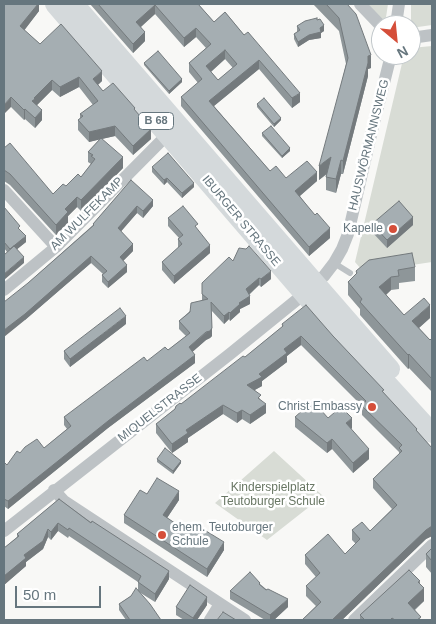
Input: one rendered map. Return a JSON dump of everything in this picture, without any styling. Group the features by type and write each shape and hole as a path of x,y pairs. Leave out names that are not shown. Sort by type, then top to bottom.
{"main road":[{"name":"IBURGER STRASSE","path":"55,4 168,134 310,289 432,414"},
{"name":"IBURGER STRASSE","path":"74,4 310,289 342,338 432,432"}],"street":[{"path":"360,4 371,16"},
{"name":"HAUSWÖRMANNSWEG","path":"310,289 334,263 348,234 389,65"},
{"name":"AM WULFEKAMP","path":"4,290 56,247 168,134"},
{"path":"4,190 56,247"},
{"name":"MIQUELSTRASSE","path":"4,531 310,289"},
{"path":"54,490 64,501 245,620"},
{"path":"354,620 432,545"},
{"path":"210,620 220,604"}],"lane":[{"path":"334,263 350,273"}],"green space":[{"path":"368,4 388,4 386,15 377,15"},
{"path":"411,4 432,4 432,25 421,27 421,15 411,15"},
{"path":"432,46 432,262 361,269 355,262 402,65 421,65 421,47"},
{"name":"Kinderspielplatz Teutoburger Schule","path":"274,451 323,496 267,540 215,503"}],"building":[{"path":"4,4 38,4 20,26 40,44 61,24 102,71 93,79 103,91 113,83 151,129 133,146 115,126 89,132 78,120 83,116 80,114 98,101 79,77 60,87 52,80 32,101 42,110 35,118 11,97 4,105"},
{"path":"98,4 198,4 214,22 225,12 244,35 248,32 300,93 292,98 259,60 209,101 270,171 276,166 286,178 307,161 317,172 295,191 315,215 317,213 330,228 309,247 181,97 202,79 189,63 211,44 196,28 184,38 155,5 136,22 145,32 133,44","holes":["225,50 237,64 218,80 206,66"]},
{"path":"326,4 347,4 356,14 371,55 368,56 368,63 343,161 341,160 336,179 326,177 331,157 319,166 348,58 339,18"},
{"path":"317,18 324,25 320,28 321,32 309,35 298,42 294,34 300,30 297,26 305,21"},
{"path":"158,51 182,79 169,91 144,63"},
{"path":"264,98 281,118 274,124 257,104"},
{"path":"271,126 290,148 282,156 262,133"},
{"path":"101,138 123,157 81,200 77,197 65,209 68,212 56,225 10,174 4,170 4,148 10,143 53,194 63,184 66,186 78,174 81,177 95,159 88,152"},
{"path":"168,153 194,183 182,193 167,178 164,180 152,167"},
{"path":"131,180 153,200 143,211 137,206 118,228 133,244 120,257 127,265 108,282 102,275 107,271 91,256 4,330 4,302 94,225"},
{"name":"Kapelle","path":"399,201 413,217 387,240 372,224"},
{"path":"183,206 198,224 195,226 210,245 174,276 162,262 182,244 178,239 183,235 168,218"},
{"path":"4,207 20,226 18,228 26,236 10,249 4,242"},
{"path":"14,246 24,257 4,274 4,255"},
{"path":"249,246 271,271 246,289 250,296 239,303 230,313 224,316 211,302 212,328 189,347 195,355 108,421 8,501 4,499 4,462 7,465 17,451 20,453 37,439 44,448 71,426 64,417 144,357 147,361 165,347 168,350 190,333 179,321 190,312 191,303 208,299 202,294 202,283 229,257 233,261 239,248 246,249"},
{"path":"412,253 415,267 398,270 399,276 391,277 379,287 404,315 424,298 430,305 412,321 430,340 432,338 432,379 360,302 362,299 348,282 357,273 356,271 369,260"},
{"path":"306,305 384,390 382,391 432,448 432,526 332,620 302,620 321,602 306,586 320,573 305,555 328,534 345,554 360,539 352,530 362,522 370,531 397,505 373,479 402,451 399,448 402,445 362,406 366,401 301,336 284,349 287,353 259,374 262,377 247,385 261,395 258,398 266,404 250,415 242,410 237,413 223,405 186,430 188,433 172,444 156,424 175,409 176,406 243,356 245,357"},
{"path":"120,308 126,316 70,359 64,351"},
{"path":"313,401 328,418 341,407 352,418 346,423 369,449 353,463 332,439 327,443 295,417"},
{"path":"165,448 181,461 173,471 157,459"},
{"name":"ehem. Teutoburger Schule","path":"157,478 179,491 163,515 188,532 193,523 224,542 207,569 124,515 140,490 147,494"},
{"path":"59,499 91,523 92,521 169,571 155,594 138,582 141,576 69,528 68,530 58,523 51,532 48,529 43,541 24,555 26,558 4,576 4,548 19,536 17,534"},
{"path":"432,548 432,561 426,554"},
{"path":"409,570 424,588 408,603 421,617 417,620 395,620 392,618 390,620 365,620 360,615"},
{"path":"250,572 266,590 268,589 288,599 270,615 230,591"},
{"path":"190,585 207,597 193,618 176,607"},
{"path":"136,588 161,620 130,620 119,604 131,596"},
{"path":"223,612 236,620 217,620"}],"place":[{"name":"Kapelle","path":"393,229"},
{"name":"Christ Embassy","path":"372,407"},
{"name":"ehem. Teutoburger Schule","path":"162,535"}]}
